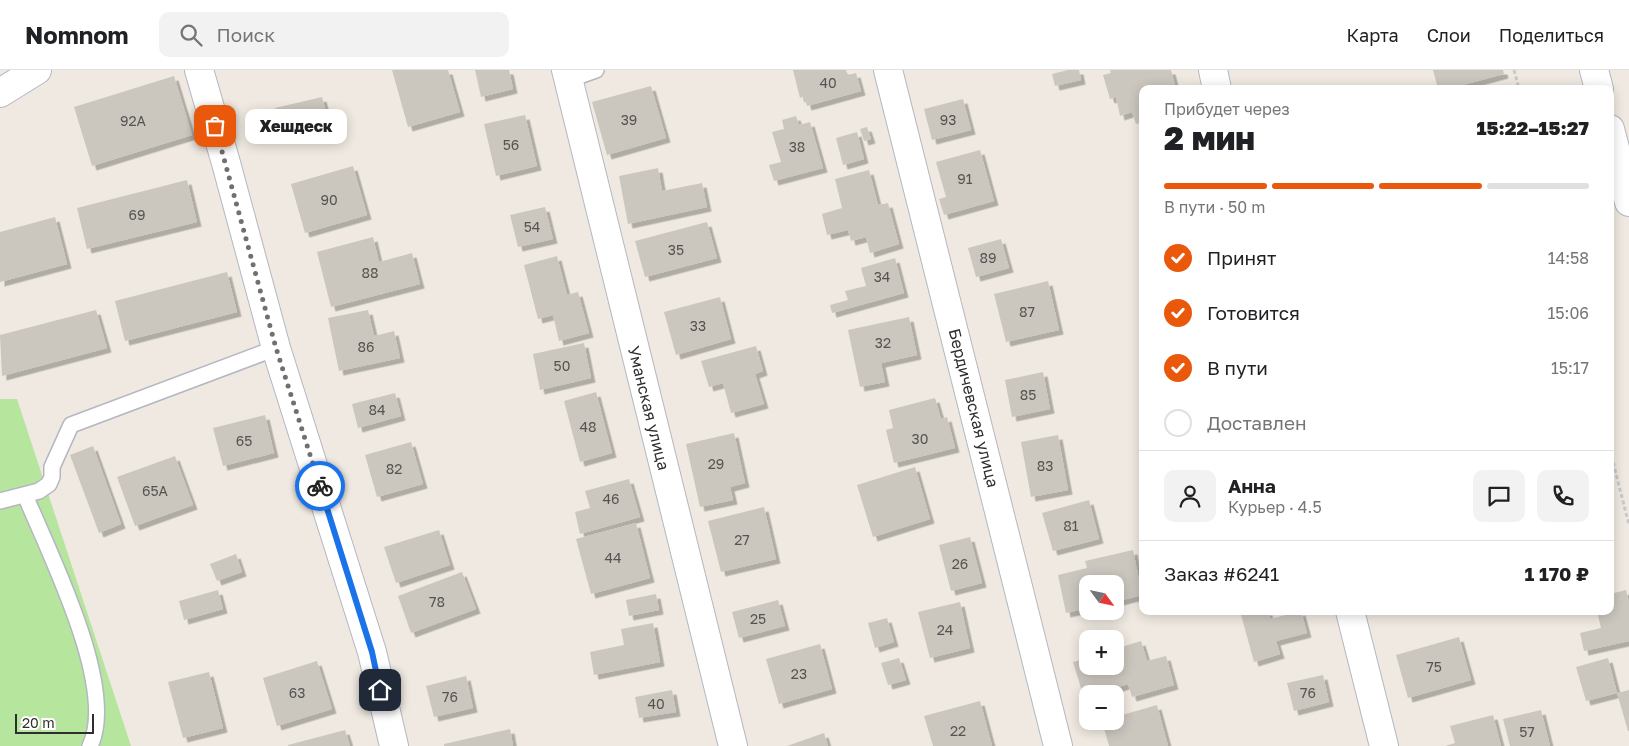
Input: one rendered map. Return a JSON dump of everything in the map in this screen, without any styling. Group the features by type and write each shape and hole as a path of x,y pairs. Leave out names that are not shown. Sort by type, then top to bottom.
{"street":[{"path":"0,93 37,70"},
{"path":"199,70 276,348 372,652 394,746"},
{"name":"Бердичевская улица","path":"888,70 1058,746"},
{"path":"1213,70 1216,85"},
{"path":"1594,70 1598,85"},
{"name":"Уманская улица","path":"567,75 733,746"},
{"path":"1614,144 1629,202"},
{"path":"1351,615 1384,746"}],"lane":[{"path":"567,75 596,70"},
{"path":"0,501 39,491 48,484 52,477 52,467 71,425 276,348"},
{"path":"25,495 81,632 97,697 95,734 90,746"}],"path":[{"path":"1514,70 1517,85"},
{"path":"1614,466 1629,525"}],"green space":[{"path":"0,399 17,399 131,746 0,746"}],"building":[{"path":"392,70 448,70 460,112 408,127"},
{"path":"475,70 509,70 513,89 481,97"},
{"path":"793,70 846,70 848,75 856,73 861,91 807,106 804,96 800,98"},
{"path":"1068,70 1079,70 1081,80 1055,86 1052,74"},
{"path":"1110,70 1171,70 1175,85 1139,85 1139,123 1136,124 1132,112 1120,116 1116,97 1110,99 1103,75 1111,73"},
{"path":"1433,70 1503,70 1504,74 1463,85 1437,85"},
{"path":"174,76 192,135 92,166 74,107"},
{"path":"651,86 666,138 607,155 592,102"},
{"path":"322,97 329,124 282,136 275,108"},
{"path":"963,99 971,130 932,140 924,109"},
{"path":"525,115 537,166 496,176 484,124"},
{"path":"796,116 799,125 810,122 823,168 774,181 769,165 781,162 772,132 784,129 782,120"},
{"path":"867,127 871,139 864,141 860,129"},
{"path":"857,132 864,159 843,165 836,138"},
{"path":"980,150 994,201 944,215 939,199 946,197 936,162"},
{"path":"353,166 367,215 305,233 291,184"},
{"path":"658,168 662,191 702,183 707,207 628,224 619,176"},
{"path":"869,170 878,205 888,203 899,244 870,253 866,237 851,241 848,230 827,235 822,214 842,208 835,179"},
{"path":"187,180 197,222 87,249 77,208"},
{"path":"545,207 553,239 518,247 510,215"},
{"path":"55,217 67,264 0,282 0,232"},
{"path":"707,222 717,258 645,277 635,241"},
{"path":"373,237 379,262 412,253 420,284 331,307 317,252"},
{"path":"1001,239 1009,268 976,277 968,248"},
{"path":"557,256 567,295 578,292 589,333 559,341 553,315 538,319 524,265"},
{"path":"895,258 904,293 832,313 830,305 848,300 845,291 866,286 861,268"},
{"path":"227,272 237,312 125,341 115,301"},
{"path":"1048,281 1059,330 1006,342 994,294"},
{"path":"720,297 731,339 676,355 664,312"},
{"path":"96,310 107,348 2,376 0,335"},
{"path":"368,310 374,336 394,331 400,358 339,371 328,318"},
{"path":"909,317 917,355 881,363 885,382 860,387 848,330"},
{"path":"584,343 591,378 540,390 533,354"},
{"path":"756,346 763,371 755,374 764,404 731,413 723,383 709,387 701,361"},
{"path":"1043,372 1050,409 1012,417 1005,380"},
{"path":"596,392 612,453 580,462 564,401"},
{"path":"395,393 401,416 358,428 352,404"},
{"path":"935,398 941,419 947,417 955,448 894,463 886,430 893,428 889,410"},
{"path":"265,415 274,453 223,466 213,428"},
{"path":"734,433 745,483 730,487 733,500 700,507 686,444"},
{"path":"1058,435 1068,490 1031,497 1021,442"},
{"path":"411,442 423,484 377,497 365,455"},
{"path":"93,446 121,524 99,533 70,455"},
{"path":"175,456 193,505 135,526 117,477"},
{"path":"915,467 930,519 873,537 857,485"},
{"path":"629,479 640,517 580,534 575,512 590,508 585,491"},
{"path":"1089,500 1099,539 1053,551 1042,513"},
{"path":"764,507 776,559 721,572 708,521"},
{"path":"636,523 650,578 591,594 576,539"},
{"path":"439,530 450,565 396,583 384,547"},
{"path":"970,537 982,583 951,591 939,545"},
{"path":"1133,550 1139,580 1139,596 1124,600 1124,575 1079,575 1079,610 1066,613 1058,575 1087,568 1085,561"},
{"path":"236,554 242,572 217,581 210,564"},
{"path":"462,572 476,609 411,633 398,596"},
{"path":"218,590 223,609 184,620 179,601"},
{"path":"1626,590 1629,602 1629,641 1584,651 1580,633 1601,628 1598,615 1614,615 1614,593"},
{"path":"656,594 659,610 629,616 626,600"},
{"path":"778,600 785,626 739,638 732,612"},
{"path":"960,602 970,648 930,658 918,612"},
{"path":"1241,615 1269,615 1270,619 1286,615 1302,615 1307,633 1276,641 1280,654 1254,662"},
{"path":"887,618 894,642 875,648 868,623"},
{"path":"653,623 660,662 594,675 590,652 624,645 621,629"},
{"path":"1459,637 1471,680 1408,698 1396,655"},
{"path":"1141,641 1147,661 1166,656 1174,685 1132,697 1128,684 1080,685 1073,662 1079,660 1079,675 1124,675 1124,646"},
{"path":"820,644 832,689 779,704 766,659"},
{"path":"899,658 906,680 888,685 881,663"},
{"path":"1608,658 1617,693 1586,701 1576,667"},
{"path":"317,661 332,709 277,726 263,678"},
{"path":"209,672 223,728 183,738 168,682"},
{"path":"1323,675 1329,702 1294,711 1287,683"},
{"path":"466,676 473,708 434,717 426,686"},
{"path":"672,690 676,712 639,718 635,697"},
{"path":"1629,690 1629,731 1628,731 1617,693"},
{"path":"980,701 992,746 933,746 924,716"},
{"path":"1157,705 1168,746 1109,746 1105,730 1124,730 1124,714"},
{"path":"1541,710 1550,746 1510,746 1503,719"},
{"path":"1493,715 1501,746 1445,746 1455,743 1450,726"},
{"path":"510,729 513,746 444,746 444,744"},
{"path":"345,730 350,746 288,746 288,745"},
{"path":"824,733 828,746 787,746"}],"way so far":[{"path":"215,126 276,348 320,486"}],"place":[{"name":"Хешдеск","path":"215,126"}],"route":[{"path":"320,486 372,652 380,690"}]}
